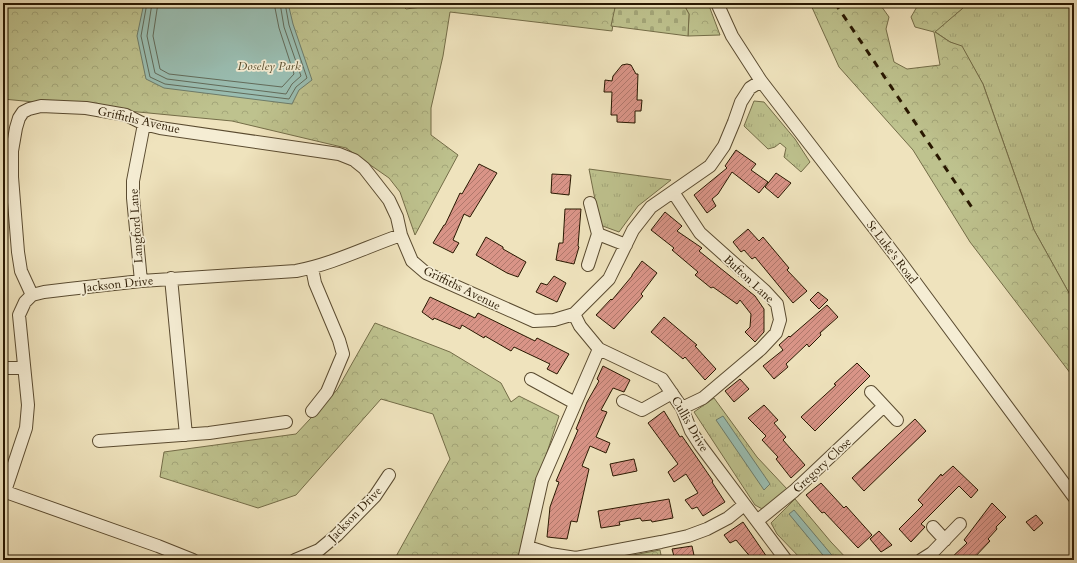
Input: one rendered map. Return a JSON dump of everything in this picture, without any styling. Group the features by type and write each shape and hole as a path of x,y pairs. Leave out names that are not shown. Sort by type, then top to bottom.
{"street":[{"name":"St Luke's Road","path":"717,3 732,36 761,81 908,271 1074,497"},
{"name":"Griffiths Avenue","path":"32,295 21,271 12,177 12,151 19,118 23,112 28,109 41,106 86,108 126,115 144,124 160,128 339,154 354,160 364,168 389,200 412,261 426,273 510,311 534,320 554,320 574,314 609,279 633,230 651,207 710,166 724,146 741,102 750,88 761,81"},
{"name":"Langford Lane","path":"141,281 133,198 133,181 144,124"},
{"name":"Bufton Lane","path":"673,192 700,233 765,291 777,304 780,320 776,333 761,349 702,398 682,408"},
{"path":"588,265 598,234 590,203"},
{"path":"598,234 626,245"},
{"name":"Jackson Drive","path":"32,295 57,290 171,278 296,271 336,261 401,235"},
{"path":"312,268 315,283 339,340 343,354 327,392 312,411"},
{"path":"171,278 186,435"},
{"path":"32,295 25,302 19,316 28,405 26,428 4,491 193,560"},
{"name":"Cullis Drive","path":"574,314 580,326 599,349 662,379 682,408 691,431 700,445 786,560"},
{"path":"524,560 542,480 599,349"},
{"path":"3,368 24,368"},
{"path":"531,379 575,403"},
{"path":"871,392 897,420"},
{"path":"623,401 642,410 672,393"},
{"name":"Gregory Close","path":"758,521 794,491 884,406"},
{"path":"99,441 186,435 286,422"},
{"name":"Jackson Drive","path":"296,560 319,550 337,535 375,496 389,475"},
{"path":"528,546 550,554 576,558 688,536 707,529 728,518 744,505"},
{"path":"921,560 932,554 960,524"},
{"path":"932,527 945,540"}],"green space":[{"name":"Doseley Park","path":"3,3 400,3 406,9 452,3 616,3 612,31 450,12 443,56 431,108 431,135 458,155 415,235 400,192 389,178 346,148 232,121 3,99"},
{"path":"616,3 683,3 689,14 688,36 611,26"},
{"path":"683,3 708,3 720,35 688,36 689,14"},
{"path":"810,3 879,3 889,17 886,29 894,62 907,69 940,65 934,32 915,27 911,17 918,5 923,3 964,3 963,8 935,32 950,42 962,46 983,84 1034,230 1074,302 1074,378 970,242 913,150 839,67"},
{"path":"964,3 1074,3 1074,302 1034,230 983,84 962,47 950,42 934,31 963,8"},
{"path":"754,101 764,102 795,139 810,162 801,172 784,157 786,148 780,143 775,147 768,149 744,126"},
{"path":"589,169 671,180 638,206 619,232 600,225"},
{"path":"375,323 450,352 501,383 511,402 519,396 559,416 530,504 520,560 394,560 450,459 433,414 381,399 296,495 258,508 160,477 164,452 296,434 337,390"},
{"path":"714,398 757,457 787,489 764,510 755,505 694,412"},
{"path":"795,499 848,560 802,560 777,534 771,523"},
{"path":"660,550 662,560 629,560 628,556"}],"water":[{"path":"144,3 288,3 293,24 312,80 299,90 292,104 164,88 146,79 137,36"},
{"path":"723,416 770,484 764,490 716,420"},
{"path":"794,510 836,560 827,560 789,514"}],"building":[{"path":"622,65 631,65 636,74 638,74 637,100 642,100 641,111 635,111 635,123 617,122 617,115 611,115 612,92 604,92 605,80 612,81 613,76"},
{"path":"736,150 756,164 751,170 768,182 759,193 732,172 718,194 712,199 716,206 707,213 694,195 727,168 725,166"},
{"path":"479,164 497,173 470,217 464,214 453,240 459,243 453,253 433,243 445,225 460,193 462,194"},
{"path":"776,173 791,183 778,198 765,187"},
{"path":"552,174 571,175 569,195 551,193"},
{"path":"565,209 581,209 579,247 574,264 556,260 559,243 563,243"},
{"path":"665,212 682,226 677,231 702,248 699,251 755,296 764,309 764,332 755,342 745,332 750,327 751,314 740,300 737,304 713,287 711,288 695,275 698,272 672,250 674,248 651,230"},
{"path":"748,229 759,241 763,237 789,268 787,270 807,291 793,303 755,257 752,259 744,250 741,252 733,242"},
{"path":"486,237 526,262 518,277 507,273 476,255"},
{"path":"642,261 657,273 641,294 643,296 614,329 596,315 611,299 612,300 632,276"},
{"path":"554,276 566,283 557,302 536,292 541,283 547,285"},
{"path":"818,292 828,300 819,309 810,300"},
{"path":"430,297 475,318 478,313 535,341 537,338 569,354 557,374 547,369 550,364 514,347 511,351 462,325 460,329 434,318 433,320 422,312"},
{"path":"827,305 838,317 820,333 821,335 809,347 807,344 786,364 788,367 774,379 763,366 783,350 779,345"},
{"path":"664,317 697,345 695,346 716,369 705,380 685,357 683,359 651,332"},
{"path":"857,363 870,376 815,431 801,417 836,385 834,384"},
{"path":"603,366 630,380 624,392 613,388 601,410 607,412 596,437 610,443 606,453 590,446 582,466 589,469 577,522 571,521 567,539 547,537 550,507 559,482 556,481 578,430 576,429 587,402 599,381 597,379"},
{"path":"740,379 749,389 734,402 725,391"},
{"path":"764,405 778,420 774,423 786,437 783,440 805,465 791,478 776,459 778,457 762,440 766,436 748,418"},
{"path":"664,411 680,437 682,436 713,481 712,482 725,502 703,516 697,507 692,509 685,500 698,493 686,474 674,482 668,472 678,464 648,423"},
{"path":"915,419 926,431 864,491 852,478"},
{"path":"634,459 637,471 613,476 610,464"},
{"path":"953,466 978,490 971,498 959,486 921,524 925,527 911,542 899,529 923,505 918,500 941,474 942,476"},
{"path":"821,483 844,508 846,506 872,535 858,548 806,495"},
{"path":"669,499 673,518 652,522 651,520 642,521 640,518 619,522 620,525 601,528 598,511"},
{"path":"992,503 1006,517 996,527 997,529 988,539 990,541 972,560 949,560 967,543 964,540"},
{"path":"1036,515 1043,523 1034,531 1026,522"},
{"path":"743,522 769,560 753,560 736,540 730,543 724,535"},
{"path":"879,531 892,545 881,552 870,539"},
{"path":"692,546 695,560 675,560 672,549"}],"railway":[{"path":"835,3 973,209"}]}
